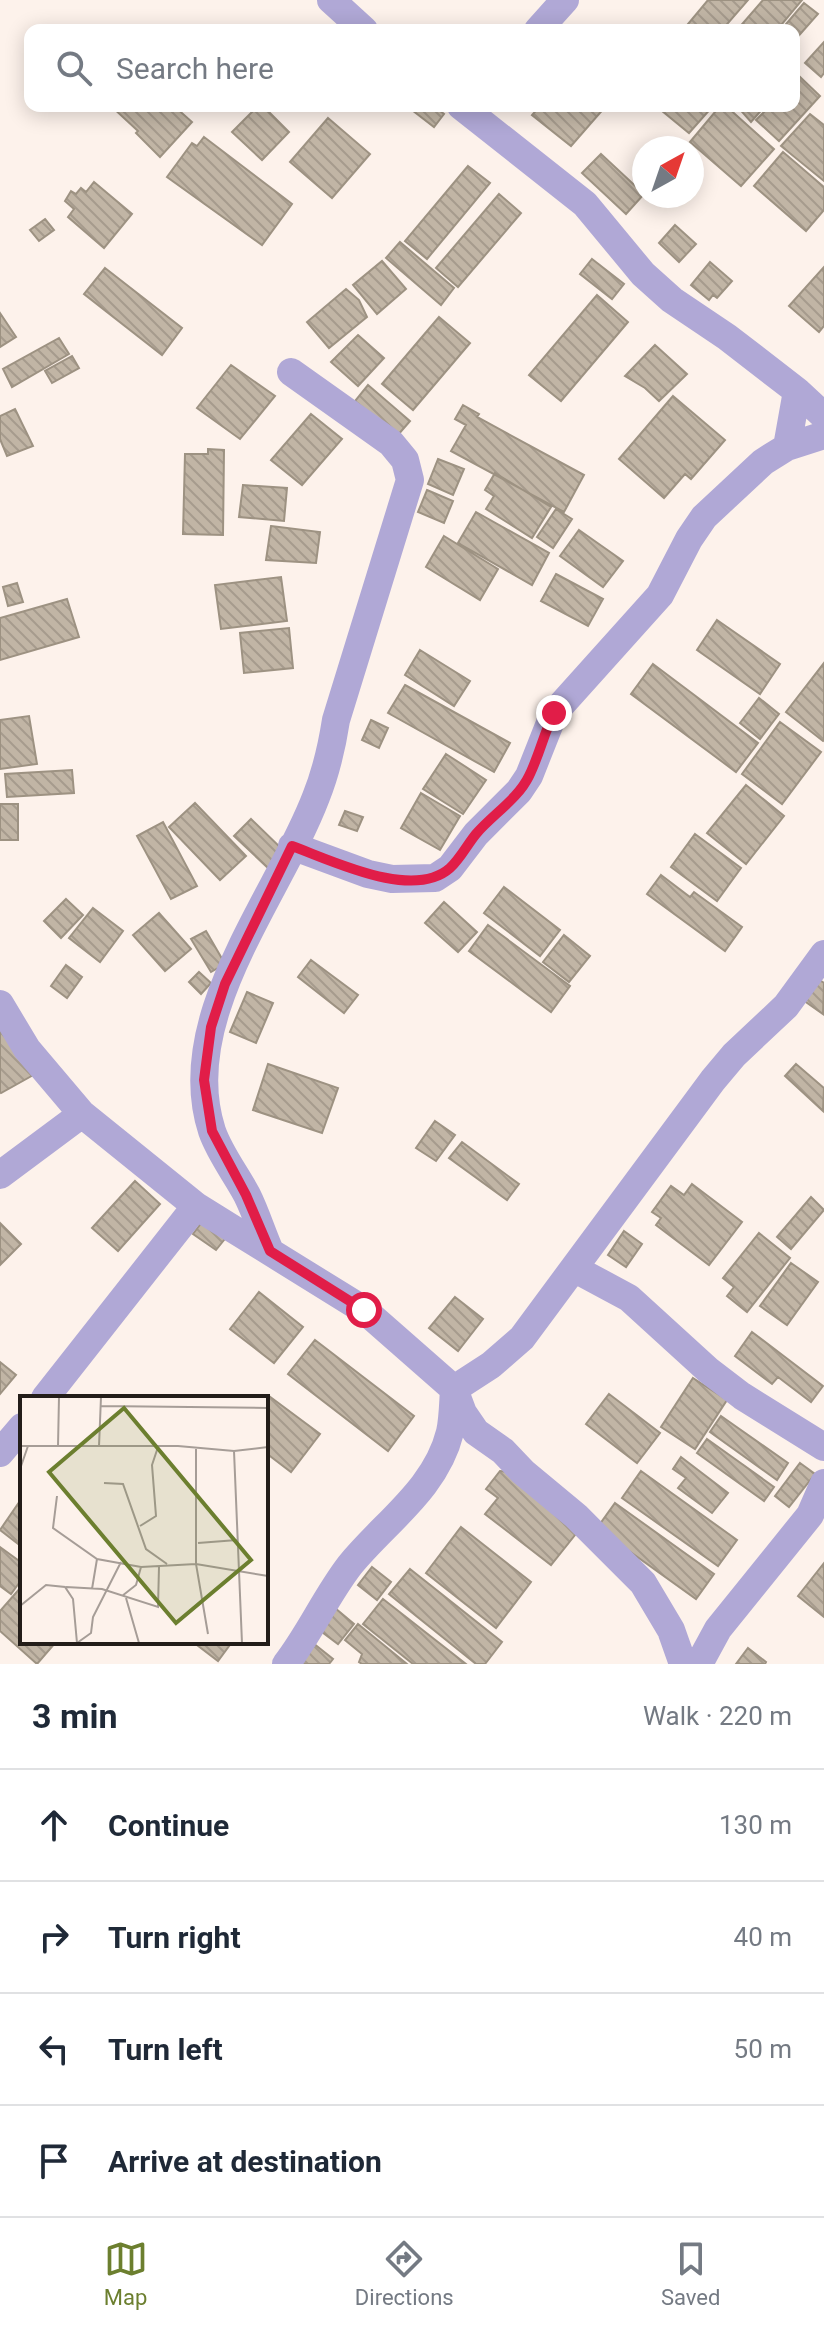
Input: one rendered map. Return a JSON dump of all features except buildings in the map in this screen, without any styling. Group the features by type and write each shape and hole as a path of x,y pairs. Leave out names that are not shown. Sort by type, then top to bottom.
{"street":[{"path":"331,0 357,24"},
{"path":"543,24 565,0"},
{"path":"471,112 585,204 643,274 672,300 727,337 824,416"},
{"path":"270,1251 246,1195 212,1131 204,1080 211,1027 225,984 320,785 332,747 336,720 410,480 405,460 391,443 291,372"},
{"path":"787,447 797,391"},
{"path":"292,846 368,874 392,879 435,878 450,868 476,834 519,791 529,776 554,713 660,595 704,517 742,479 787,447 824,435"},
{"path":"454,1389 491,1365 522,1338 713,1080 734,1055 786,1006 824,954"},
{"path":"0,1004 27,1049 82,1114 196,1206 364,1310 454,1389 463,1413 476,1432 503,1451 576,1516 643,1583 671,1630 683,1664"},
{"path":"0,1175 82,1114"},
{"path":"47,1396 196,1206"},
{"path":"575,1269 629,1298 708,1370 742,1396 824,1447"},
{"path":"286,1664 350,1566 429,1478 450,1431 454,1389"},
{"path":"0,1453 20,1429"},
{"path":"699,1664 718,1629 810,1515 824,1483"}],"route":[{"path":"364,1310 270,1251 246,1195 212,1131 204,1080 211,1027 225,984 292,846 368,874 392,879 435,878 450,868 476,834 519,791 529,776 554,713"}]}
